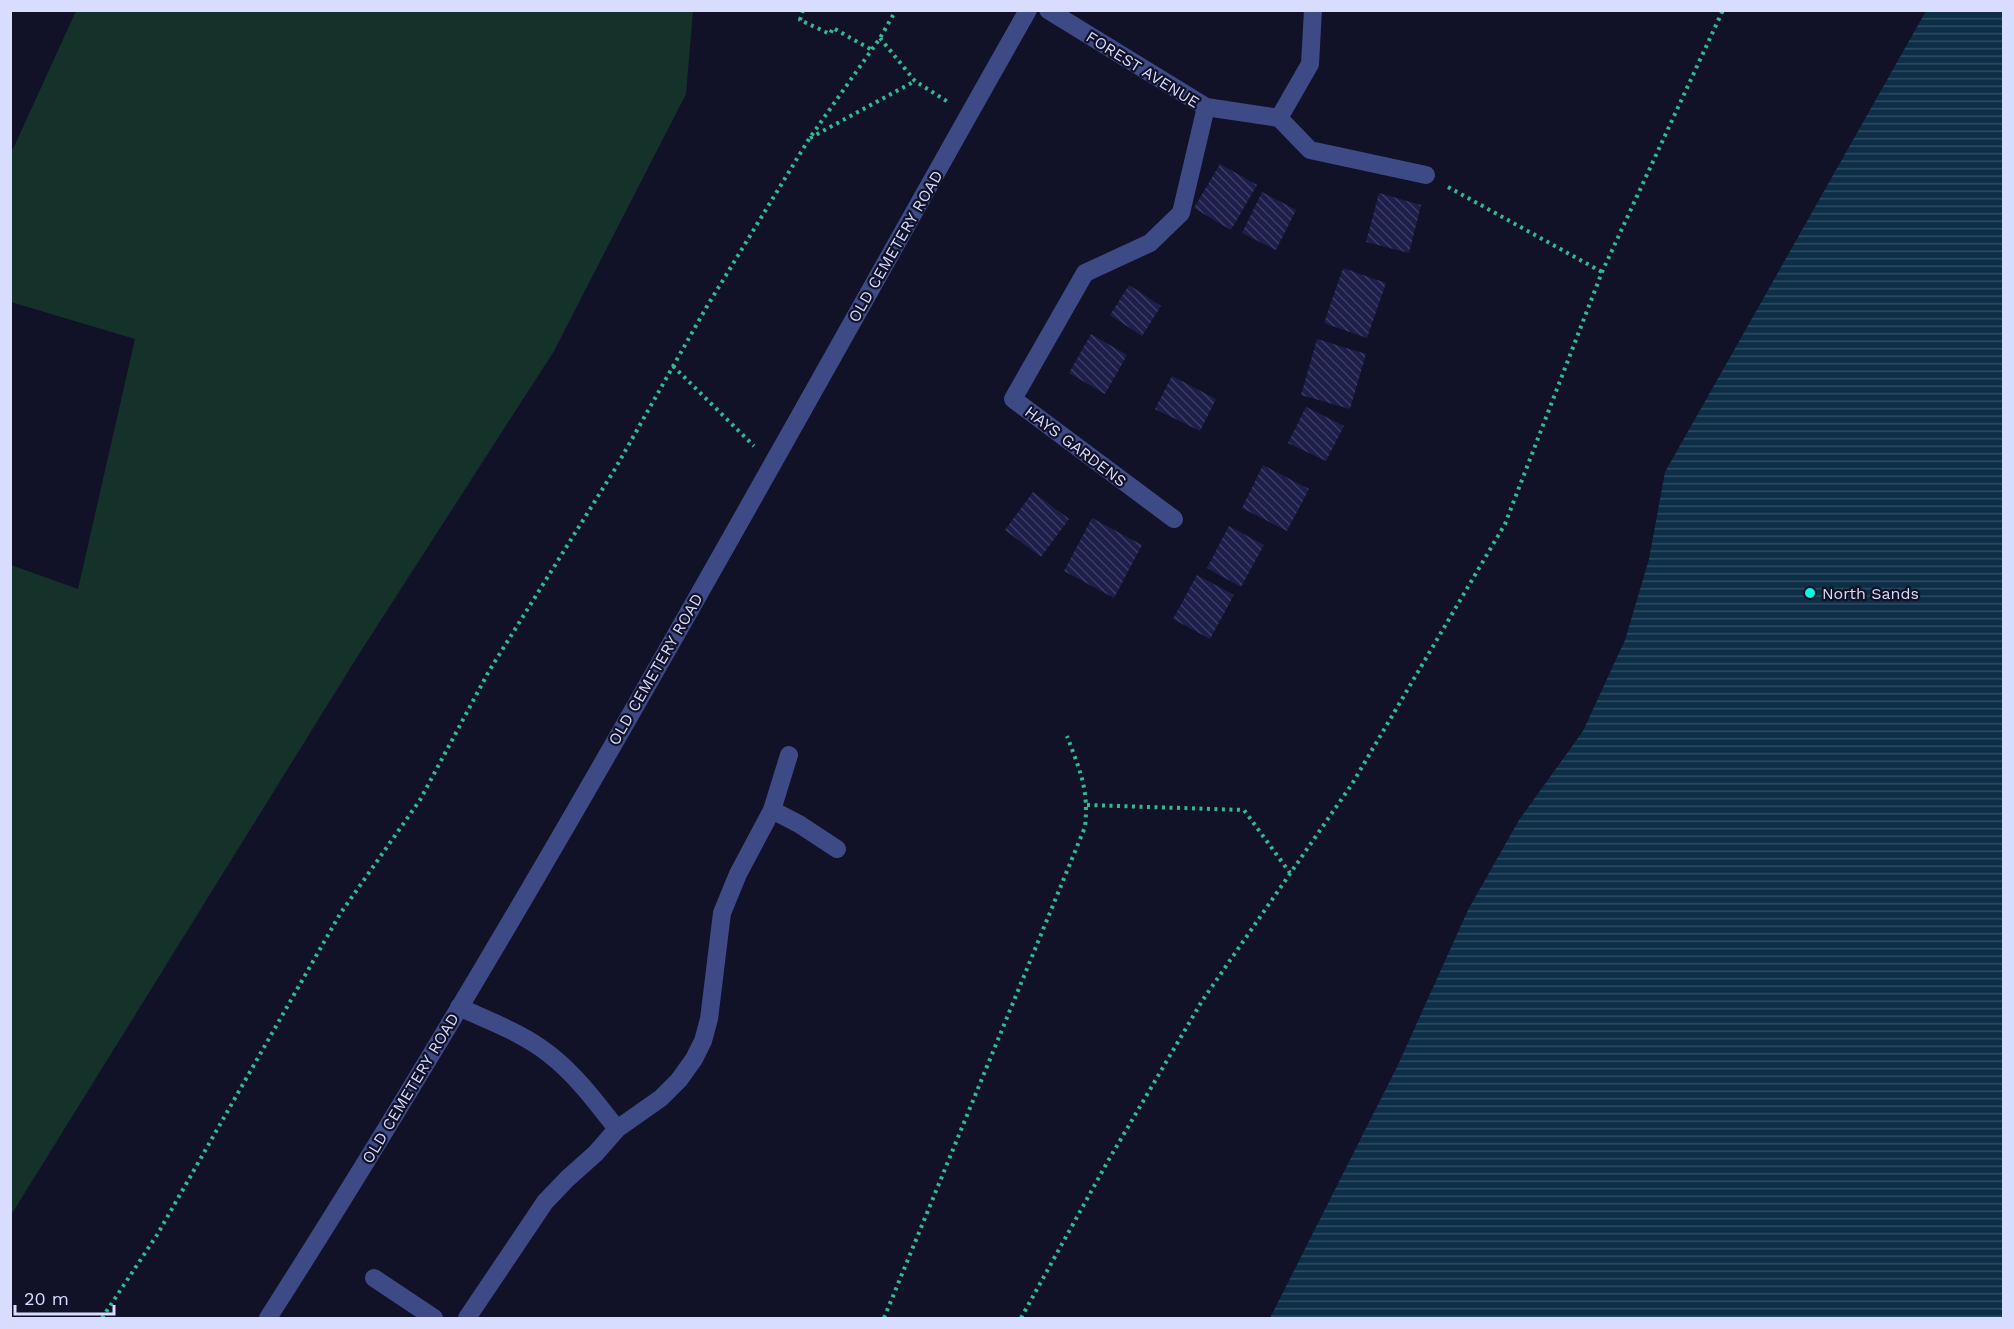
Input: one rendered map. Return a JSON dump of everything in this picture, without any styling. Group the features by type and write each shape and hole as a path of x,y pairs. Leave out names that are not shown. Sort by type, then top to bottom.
{"street":[{"name":"OLD CEMETERY ROAD","path":"268,1318 338,1208 459,1007 602,763 1028,10"},
{"name":"FOREST AVENUE","path":"1048,10 1206,107 1279,118"},
{"path":"1313,10 1310,64 1279,118 1310,150 1426,175"},
{"name":"HAYS GARDENS","path":"1174,519 1013,399 1085,273 1150,243 1181,213 1206,107"},
{"path":"467,1318 545,1202 596,1153 617,1129 661,1098 694,1059 703,1041 712,994 722,913 728,892 772,810 789,755"},
{"path":"772,810 799,824 837,849"},
{"path":"459,1007 548,1053 574,1076 617,1129"},
{"path":"374,1278 434,1318"}],"path":[{"path":"803,10 800,20 830,34 833,28 872,50"},
{"path":"102,1318 157,1235 340,914 420,800 489,670 615,469 706,308 809,139 872,50 896,10"},
{"path":"1021,1318 1108,1161 1202,1001 1352,784 1505,524 1602,272 1723,10"},
{"path":"880,38 915,81 969,115"},
{"path":"809,139 915,81"},
{"path":"1426,175 1602,272"},
{"path":"673,366 772,463"},
{"path":"884,1318 1085,827 1088,805 1084,782 1067,736"},
{"path":"1088,805 1244,810 1290,873"}],"green space":[{"path":"76,11 693,11 686,94 554,351 359,654 11,1215 11,565 78,589 135,339 11,302 11,148 13,149"}],"water":[{"name":"North Sands","path":"1926,11 2003,11 2003,1318 1270,1318 1397,1067 1468,910 1519,820 1583,731 1625,640 1649,559 1665,472"}],"building":[{"path":"1220,164 1257,185 1231,230 1194,208"},
{"path":"1262,192 1296,210 1276,250 1242,233"},
{"path":"1379,193 1421,205 1409,253 1366,242"},
{"path":"1343,268 1386,283 1367,338 1324,323"},
{"path":"1129,285 1161,306 1142,336 1110,315"},
{"path":"1091,334 1127,355 1105,394 1069,373"},
{"path":"1317,339 1366,354 1350,409 1301,395"},
{"path":"1172,376 1216,399 1200,431 1155,409"},
{"path":"1306,407 1344,426 1326,461 1288,443"},
{"path":"1263,465 1309,489 1287,531 1242,508"},
{"path":"1033,492 1069,519 1041,557 1005,530"},
{"path":"1092,518 1142,545 1114,598 1064,571"},
{"path":"1229,526 1264,545 1241,587 1207,568"},
{"path":"1197,575 1234,595 1210,639 1173,619"}],"place":[{"name":"North Sands","path":"1810,593"}]}
